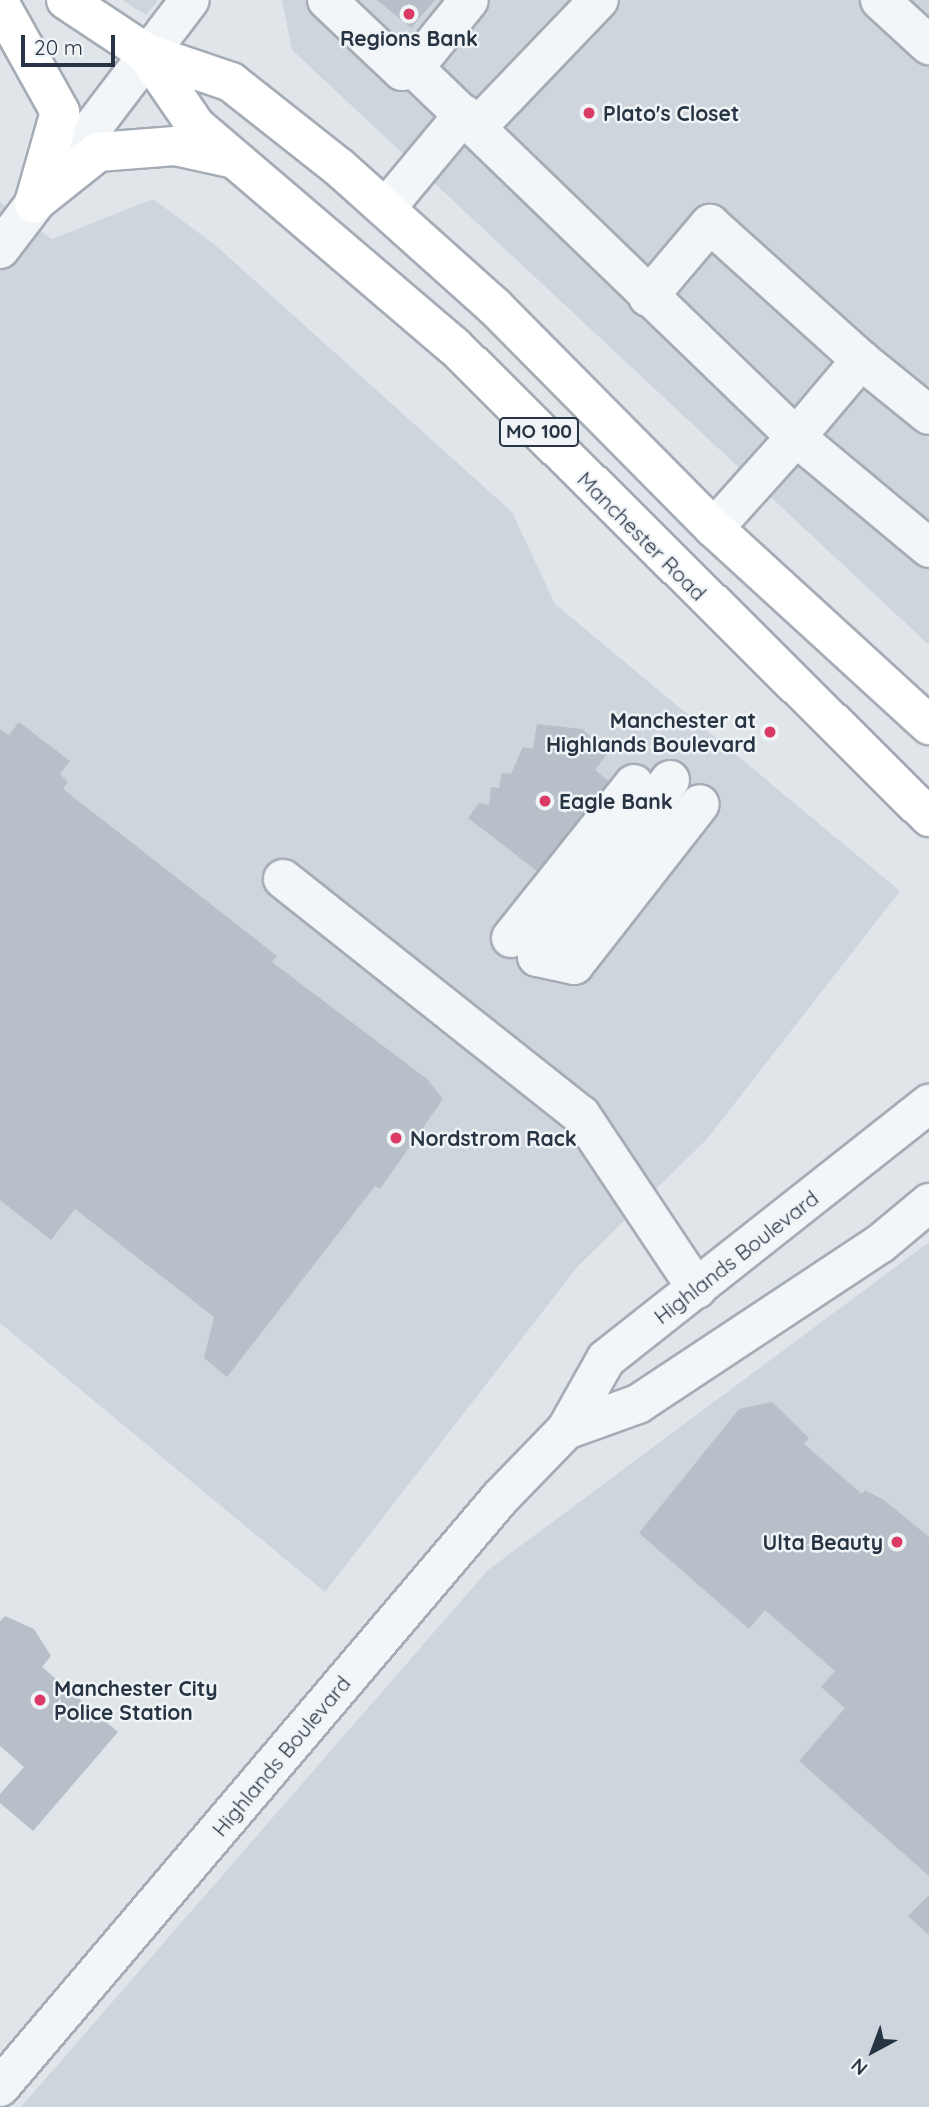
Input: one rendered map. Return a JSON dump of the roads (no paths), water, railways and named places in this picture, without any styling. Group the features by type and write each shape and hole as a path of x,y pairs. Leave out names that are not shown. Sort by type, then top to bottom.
{"main road":[{"name":"Manchester Road","path":"66,0 146,52 232,82 386,208 530,341 714,528 929,725"},
{"path":"0,4 60,112 34,203"},
{"name":"Manchester Road","path":"146,52 196,126 240,160 454,346 929,817"},
{"path":"34,203 98,152 175,146 240,160"}],"street":[{"path":"0,249 146,52 190,0"},
{"path":"327,0 402,71 414,68 469,0"},
{"path":"386,208 471,121 599,0"},
{"path":"880,0 929,45"},
{"path":"414,68 796,437 929,548"},
{"path":"648,296 710,224 861,360 929,415"},
{"path":"714,528 861,360"},
{"path":"531,951 674,780"},
{"path":"283,878 581,1115 697,1289"},
{"name":"Highlands Boulevard","path":"0,2087 482,1518 566,1430 606,1359 929,1104"},
{"name":"Highlands Boulevard","path":"566,1430 638,1404 880,1244 929,1203"}],"place":[{"name":"Regions Bank","path":"409,14"},
{"name":"Plato's Closet","path":"589,113"},
{"name":"Manchester at Highlands Boulevard","path":"770,732"},
{"name":"Eagle Bank","path":"545,801"},
{"name":"Nordstrom Rack","path":"396,1138"},
{"name":"Ulta Beauty","path":"897,1542"},
{"name":"Manchester City Police Station","path":"40,1700"}]}
